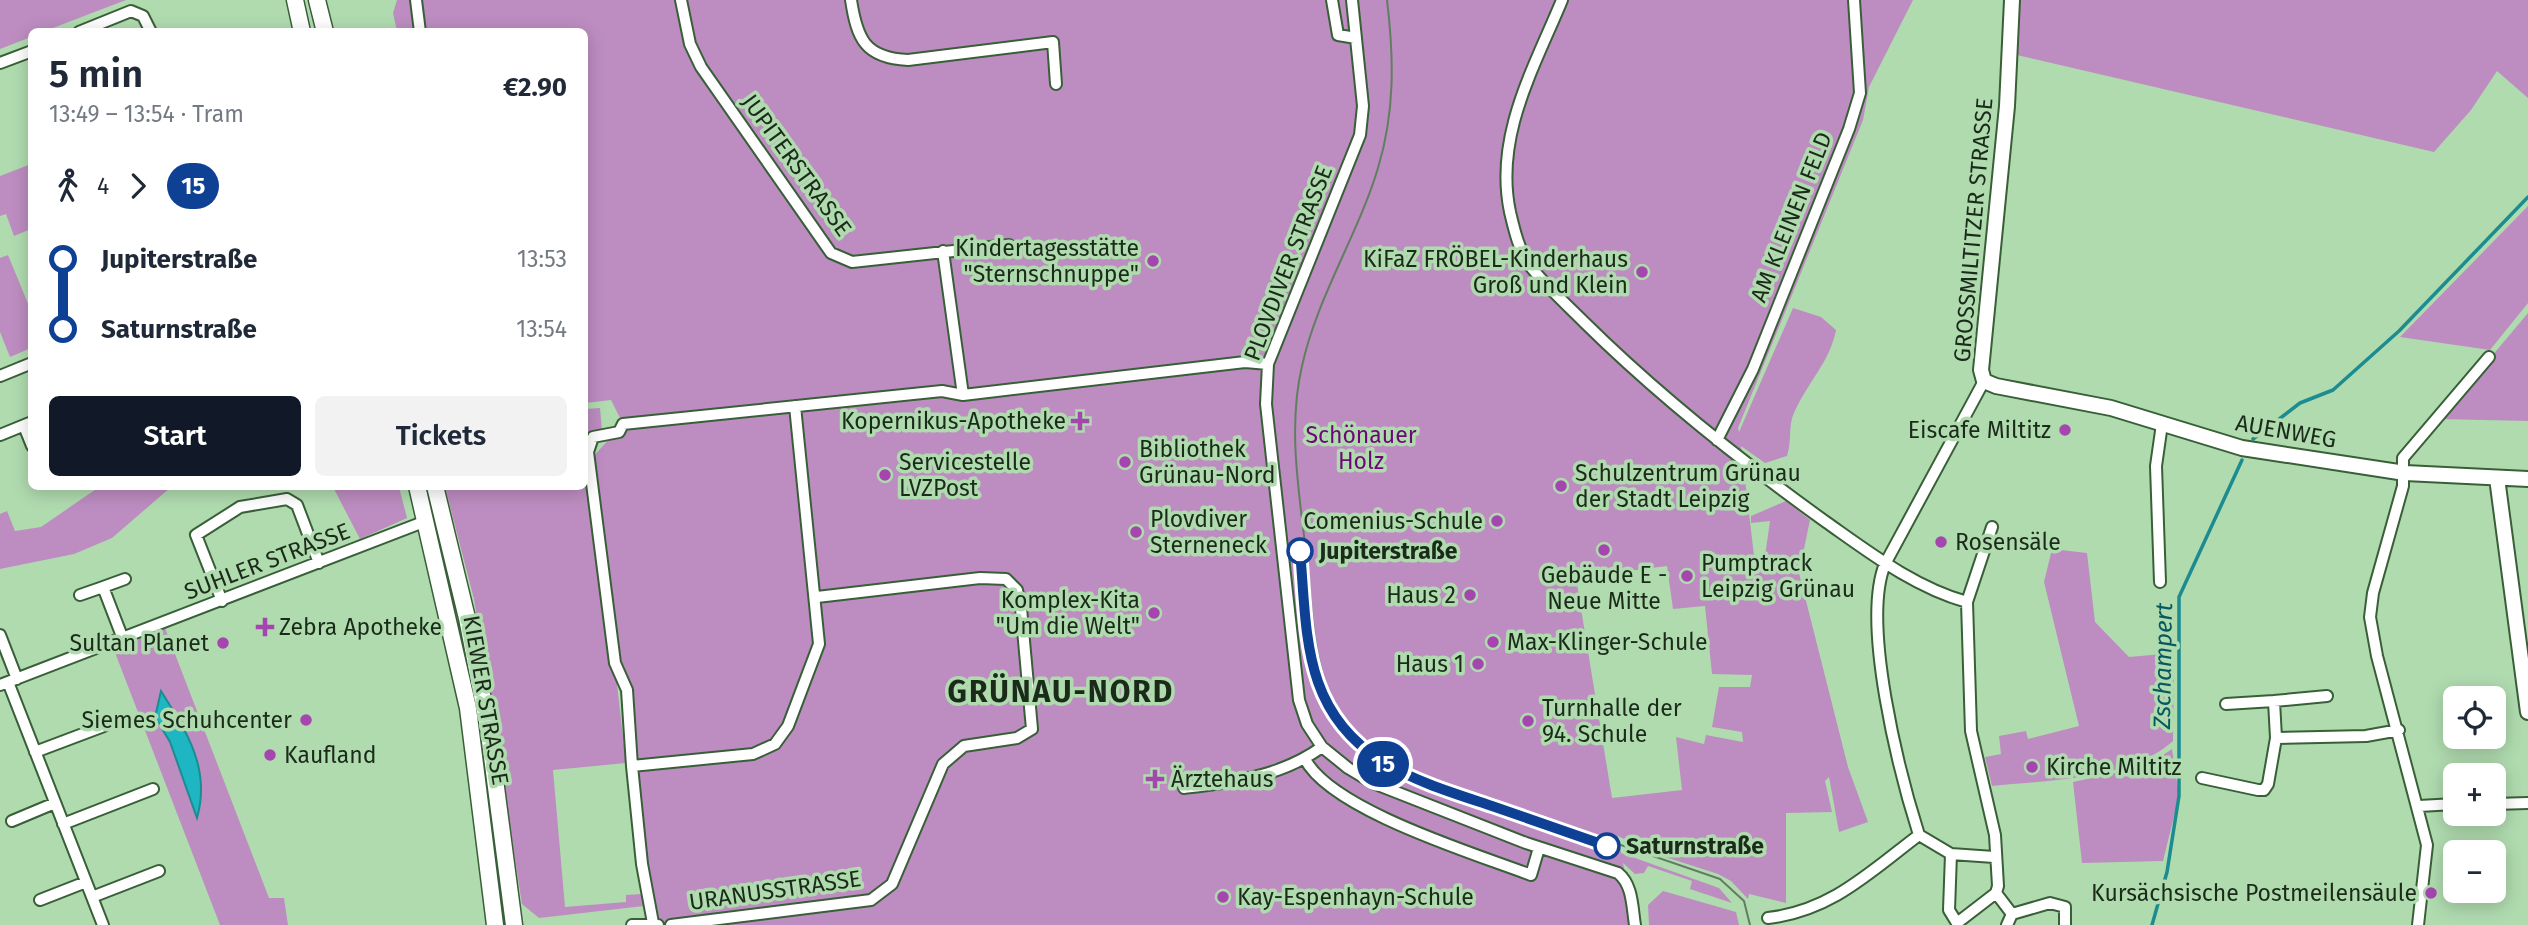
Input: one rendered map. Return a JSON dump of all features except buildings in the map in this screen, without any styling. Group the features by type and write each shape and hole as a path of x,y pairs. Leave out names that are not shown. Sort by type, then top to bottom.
{"main road":[{"path":"295,0 301,28"},
{"path":"317,0 324,28"},
{"name":"KIEWER STRASSE","path":"418,490 468,708 495,925"},
{"name":"KIEWER STRASSE","path":"436,490 467,618 488,726 514,925"}],"street":[{"path":"416,0 420,28"},
{"name":"JUPITERSTRASSE","path":"681,0 690,44 701,68 831,253 852,262 1009,244"},
{"path":"850,0 856,29 868,49 888,59 908,60 1053,42 1056,84"},
{"path":"1332,0 1338,35 1356,38"},
{"name":"PLOVDIVER STRASSE","path":"1352,0 1363,106 1360,135 1268,364 1266,404 1292,653 1307,724 1322,747 1348,768 1373,783 1539,848 1611,870 1625,879 1631,893 1635,925"},
{"path":"1562,0 1518,107 1508,143 1506,188 1519,244 1529,265 1618,356 1717,440 1885,564 1927,587 1967,602"},
{"name":"AM KLEINEN FELD","path":"1717,440 1753,369 1849,129 1860,93 1854,0"},
{"name":"GROSSMILTITZER STRASSE","path":"1919,835 1887,700 1876,607 1879,579 1984,381 1981,369 2007,106 2012,0"},
{"path":"89,28 131,11 143,16 149,28"},
{"path":"0,63 28,52"},
{"path":"943,251 963,395"},
{"path":"2418,925 2427,854 2419,806 2377,656 2370,617 2373,593 2404,473 2403,457 2489,357"},
{"path":"632,925 655,924 642,864 627,690 615,663 589,443 593,437 619,432 623,424 946,390 963,395 1245,362 1268,364"},
{"path":"0,376 28,365"},
{"name":"AUENWEG","path":"1984,381 1996,386 2077,400 2248,449 2404,473 2528,479"},
{"path":"632,766 753,754 775,744 788,726 817,656 819,643 817,597 795,406"},
{"path":"0,435 28,424"},
{"path":"2160,582 2155,467 2162,424"},
{"path":"2497,478 2528,712"},
{"path":"222,601 196,535 240,507 287,499 297,505 319,563"},
{"name":"SUHLER STRASSE","path":"8,682 426,521"},
{"path":"1951,854 1949,910 1955,924 1996,893 1998,886 1994,857 1995,835 1971,731 1967,602 1992,527"},
{"name":"URANUSSTRASSE","path":"671,925 871,900 892,884 943,764 964,746 1017,738 1031,729 1021,608 1017,590 1006,579 980,578 817,597"},
{"path":"80,595 124,579"},
{"path":"103,587 123,639"},
{"path":"0,635 8,682 103,925"},
{"path":"2226,704 2327,696"},
{"path":"2202,778 2264,790 2268,784 2276,738 2274,701"},
{"path":"35,752 104,726"},
{"path":"2276,738 2359,736 2399,730"},
{"path":"1184,788 1250,781 1305,759 1322,747"},
{"path":"1305,759 1311,769 1339,794 1412,829 1490,859 1531,874 1539,848"},
{"path":"63,824 153,789"},
{"path":"12,821 55,803"},
{"path":"2506,804 2528,803"},
{"path":"2419,806 2443,805"},
{"path":"1768,918 1793,915 1836,898 1919,835 1951,854 1994,857"},
{"path":"92,897 159,871"},
{"path":"40,900 86,882"},
{"path":"1996,893 2012,914"},
{"path":"2007,925 2012,914 2035,905 2061,904 2067,914 2065,925"}],"green space":[{"path":"0,0 126,0 53,28 28,28 28,38 0,49"},
{"name":"Schönauer Holz","path":"397,0 1913,0 1869,87 1863,120 1738,428 1739,432 1793,308 1821,317 1836,330 1824,362 1794,413 1787,456 1765,463 1741,446 1756,572 1763,570 1770,521 1751,523 1751,516 1786,501 1810,520 1799,573 1848,767 1868,822 1839,832 1829,777 1825,781 1832,812 1786,813 1786,903 1749,894 1748,899 1731,881 1718,874 1625,844 1626,840 1618,836 1621,853 1719,888 1732,903 1690,889 1692,881 1648,866 1644,873 1635,874 1623,863 1635,925 658,925 653,923 627,690 618,675 590,470 609,658 614,658 626,763 553,770 565,907 626,902 626,895 642,894 644,906 539,918 522,904 474,599 446,490 588,490 588,436 590,460 623,424 611,400 588,403 588,28 396,28 393,13","holes":["1667,566 1673,609 1705,606 1712,674 1752,675 1750,687 1719,687 1712,727 1742,732 1743,742 1706,735 1704,744 1676,737 1682,790 1612,798 1576,578"]},
{"path":"2020,0 2528,0 2528,98 2497,71 2471,110 2434,152 2017,55"},
{"path":"28,165 28,230 14,236 6,214 0,216 0,176"},
{"path":"2528,206 2528,303 2490,350 2400,337"},
{"path":"8,255 28,304 28,349 10,357 0,332 0,258"},
{"path":"2528,313 2528,421 2439,419"},
{"path":"600,408 602,432 588,436 588,409"},
{"path":"95,490 168,490 112,538 74,554 0,569 0,514 7,511 15,531 41,527"},
{"path":"335,490 400,490 407,518 360,539"},
{"path":"2052,549 2087,553 2095,622 2129,657 2174,653 2173,741 2155,754 2112,771 1992,786 1985,757 2001,754 1999,736 2026,731 2028,739 2079,726 2044,582"},
{"path":"165,628 269,898 284,898 288,925 220,925 114,650"},
{"path":"2172,749 2179,796 2163,861 2082,863 2073,782 2147,766"},
{"path":"1663,891 1736,912 1739,925 1649,925 1648,905"}],"water":[{"path":"161,691 188,736 199,767 201,800 197,818 170,742 155,717"}],"waterway":[{"name":"Zschampert","path":"2253,439 2300,403 2333,390 2399,331 2528,197"},
{"name":"Zschampert","path":"2152,925 2167,872 2179,796 2179,597 2242,460"}],"tram line":[{"path":"1387,0 1392,85 1384,147 1370,193 1317,315 1302,366 1295,414 1296,463 1315,640 1331,698 1356,734 1403,769 1720,879 1744,901 1750,925"},
{"name":"15","path":"1300,551 1314,668 1325,700 1337,721 1354,741 1391,770 1414,780 1607,846"}],"place":[{"name":"Kindertagesstätte \"Sternschnuppe\"","path":"1153,261"},
{"name":"KiFaZ FRÖBEL-Kinderhaus Groß und Klein","path":"1642,272"},
{"name":"Kopernikus-Apotheke","path":"1080,421"},
{"name":"Eiscafe Miltitz","path":"2065,430"},
{"name":"Bibliothek Grünau-Nord","path":"1125,462"},
{"name":"Servicestelle LVZPost","path":"885,475"},
{"name":"Schulzentrum Grünau der Stadt Leipzig","path":"1561,486"},
{"name":"Comenius-Schule","path":"1497,521"},
{"name":"Plovdiver Sterneneck","path":"1136,532"},
{"name":"Rosensäle","path":"1941,542"},
{"name":"Gebäude E - Neue Mitte","path":"1604,550"},
{"name":"Jupiterstraße","path":"1300,551"},
{"name":"Pumptrack Leipzig Grünau","path":"1687,576"},
{"name":"Haus 2","path":"1470,595"},
{"name":"Komplex-Kita \"Um die Welt\"","path":"1154,613"},
{"name":"Zebra Apotheke","path":"265,627"},
{"name":"Max-Klinger-Schule","path":"1493,642"},
{"name":"Sultan Planet","path":"223,643"},
{"name":"Haus 1","path":"1478,664"},
{"name":"Siemes Schuhcenter","path":"306,720"},
{"name":"Turnhalle der 94. Schule","path":"1528,721"},
{"name":"Kaufland","path":"270,755"},
{"name":"Kirche Miltitz","path":"2032,767"},
{"name":"Ärztehaus","path":"1155,779"},
{"name":"Saturnstraße","path":"1607,846"},
{"name":"Kursächsische Postmeilensäule","path":"2431,893"},
{"name":"Kay-Espenhayn-Schule","path":"1223,897"}],"district":[{"name":"GRÜNAU-NORD","path":"1061,692"}]}
